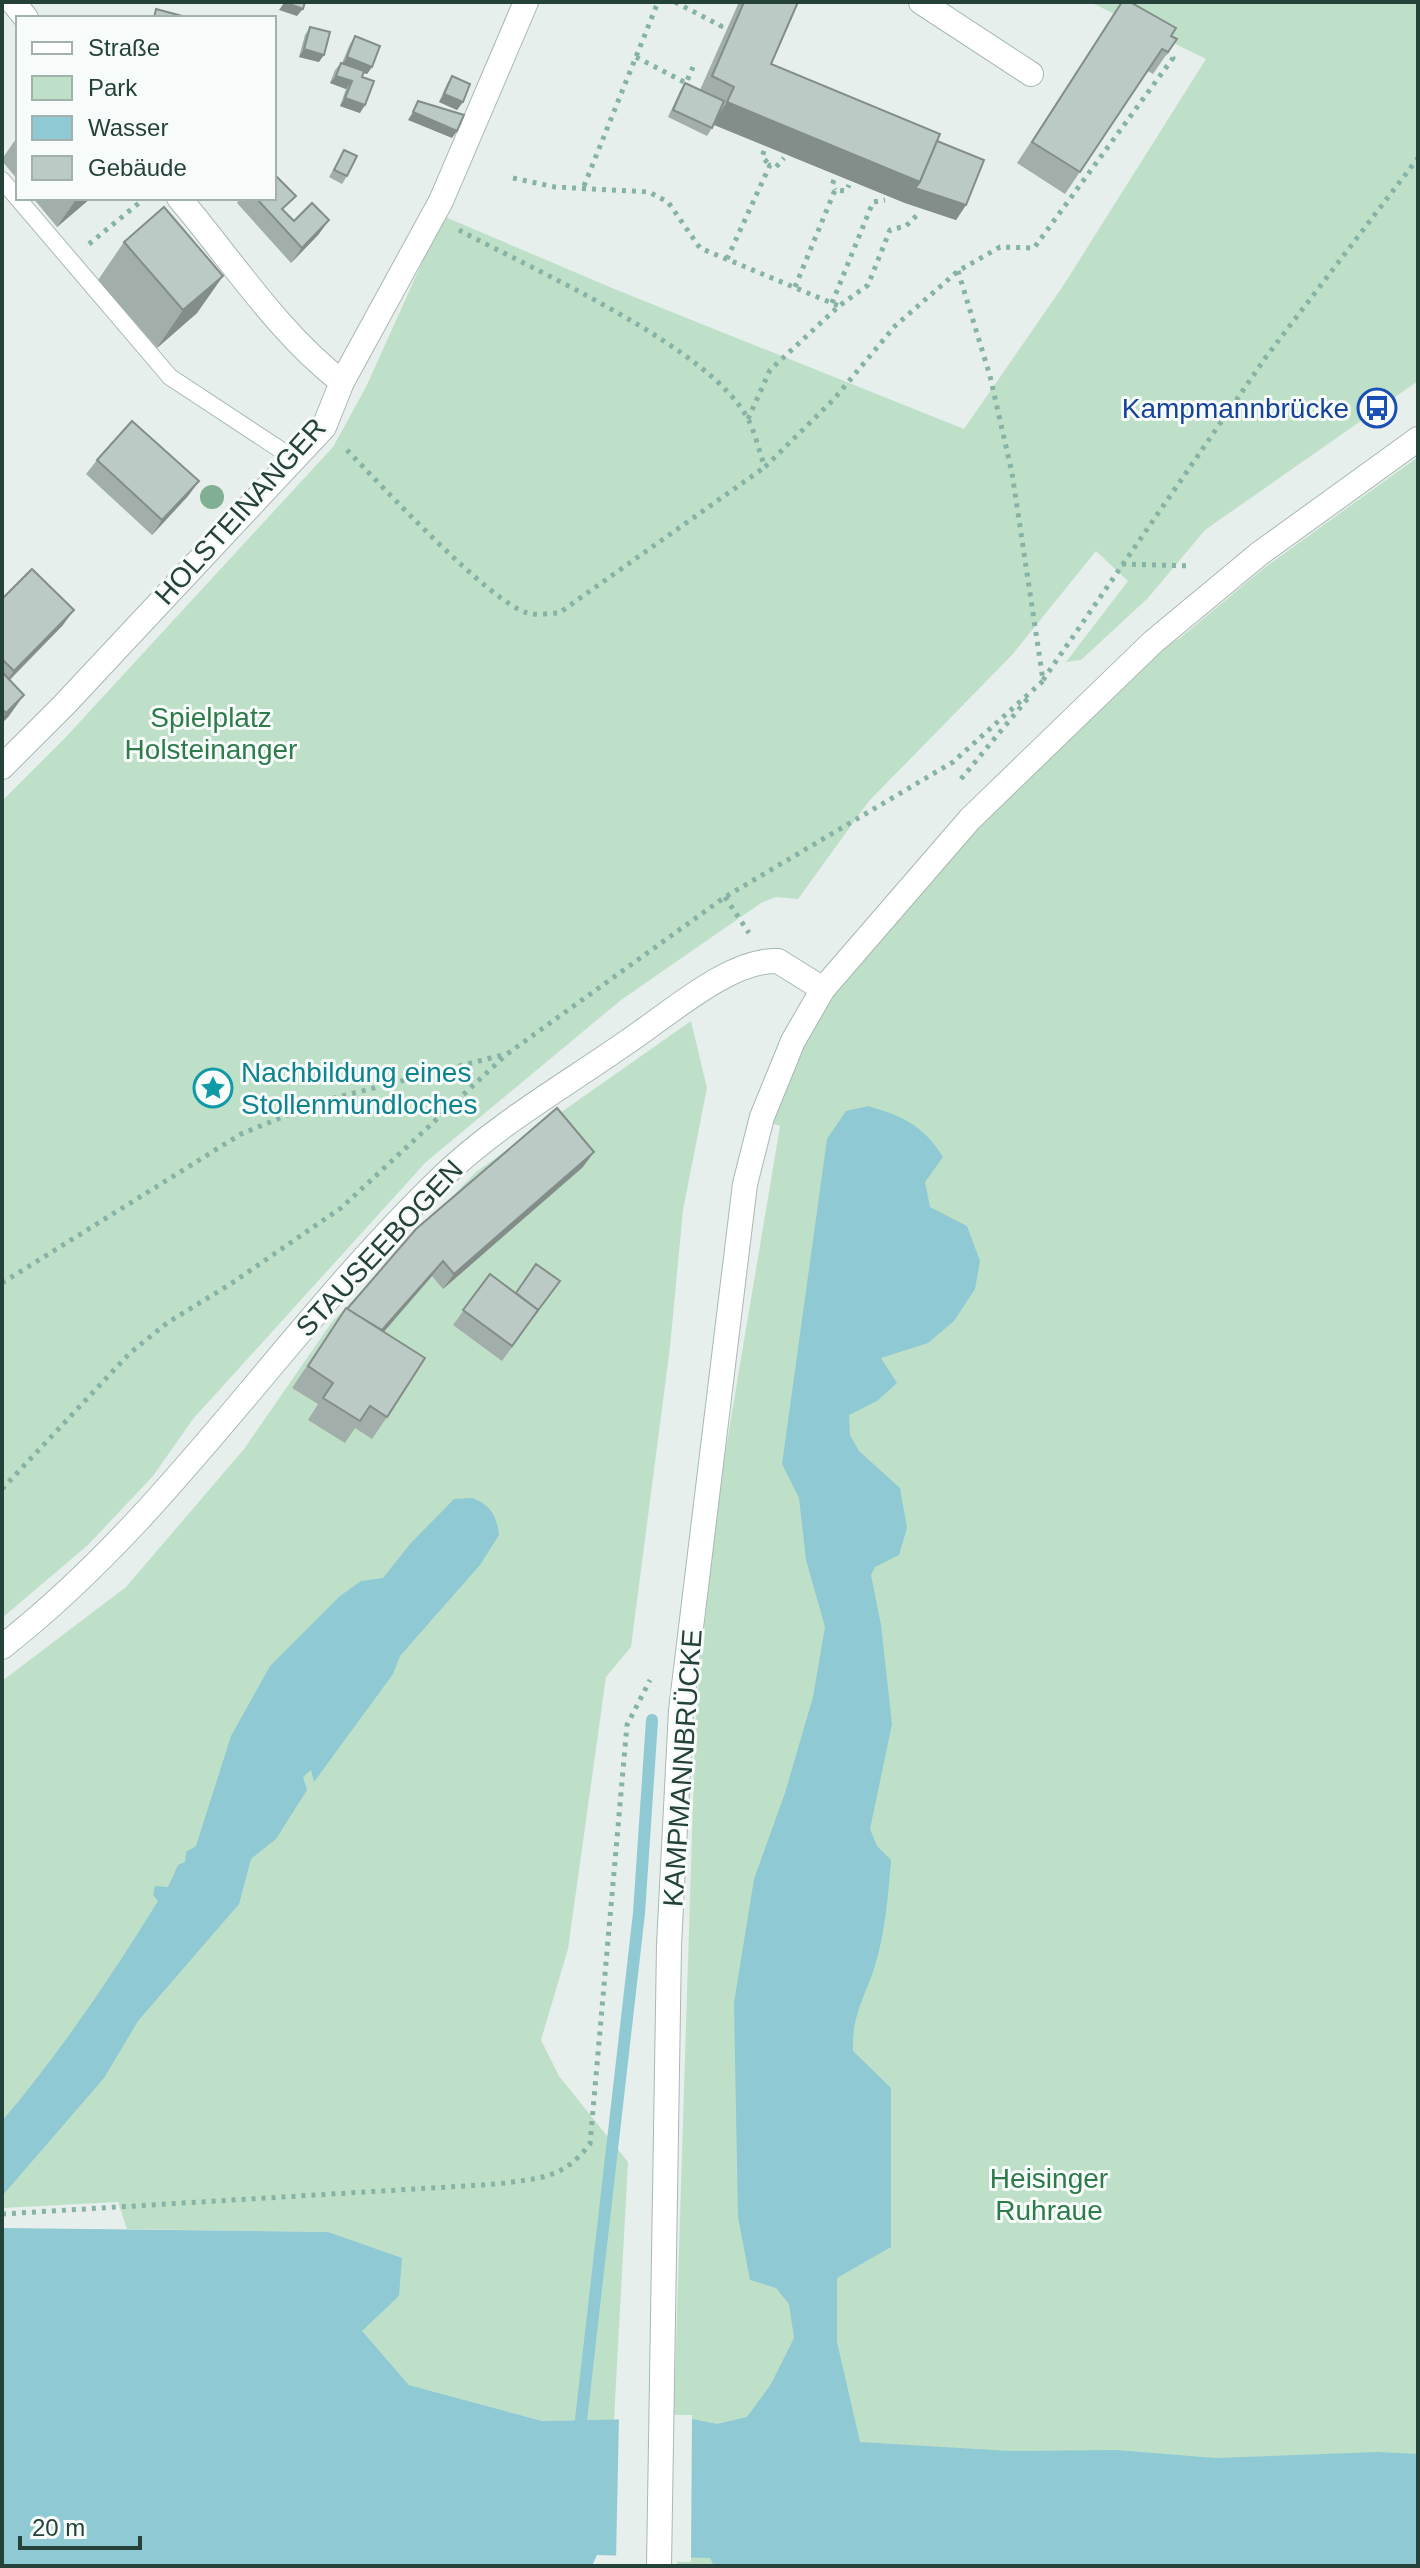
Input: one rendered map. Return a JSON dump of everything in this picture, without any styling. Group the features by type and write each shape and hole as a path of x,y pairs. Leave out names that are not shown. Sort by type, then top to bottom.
{"street":[{"name":"HOLSTEINANGER","path":"2,767 324,427 342,382 434,216 526,2"},
{"path":"921,2 1031,74"},
{"path":"181,200 313,356 342,382"},
{"name":"KAMPMANNBRÜCKE","path":"659,2566 669,1945 681,1710 745,1184 762,1117 793,1041 823,989 970,819 1076,713 1214,591 1259,554 1418,439"},
{"name":"STAUSEEBOGEN","path":"2,1647 109,1553 321,1307 439,1180 482,1141 686,1000 750,965 778,961 823,989"}],"lane":[{"path":"2,180 16,196"},
{"path":"19,200 170,377 293,458"}],"path":[{"path":"584,186 658,2"},
{"path":"675,2 721,26 717,32"},
{"path":"324,427 438,542 501,597 527,613 559,613 765,467 834,399 895,326 958,271 1000,247 1034,248 1050,219 1173,58 1158,44"},
{"path":"636,57 686,83"},
{"path":"682,90 693,67"},
{"path":"764,151 762,157 770,165 776,167 784,158"},
{"path":"2,1489 130,1353 167,1323 232,1283 341,1208 507,1054 725,897 953,762 1043,681 1275,345 1418,158"},
{"path":"727,259 770,165"},
{"path":"513,178 555,187 584,186 649,192 668,202 700,248 835,304"},
{"path":"834,180 832,185 835,190"},
{"path":"835,190 846,191 849,185"},
{"path":"795,287 835,190"},
{"path":"70,259 142,200"},
{"path":"835,304 873,202 885,200"},
{"path":"748,419 770,370 835,304 868,285 890,230 906,226 920,212"},
{"path":"434,216 658,336 704,367 748,419 765,467"},
{"path":"958,271 990,376 1012,473 1043,681"},
{"path":"1121,564 1199,566 1214,591"},
{"path":"725,897 746,929"},
{"path":"2,1283 241,1134 319,1102 507,1054"},
{"path":"2,2214 497,2184 553,2177 577,2162 590,2144 627,1725 639,1697 654,1675 688,1658"}],"green space":[{"name":"Spielplatz Holsteinanger","path":"1090,2 1418,2 1418,381 1205,530 1148,598 1081,660 1066,662 1128,581 1096,551 1012,655 869,801 798,899 776,897 761,903 621,1000 426,1162 193,1419 153,1476 88,1545 2,1618 2,801 65,738 333,447 366,387 443,216 612,288 964,429 1063,286 1206,59"},
{"name":"Heisinger Ruhraue","path":"1418,457 1418,2566 677,2566 674,2408 696,1707 718,1496 780,1126 766,1121 823,997 973,824 1157,647 1179,639 1264,568"},
{"path":"691,1021 707,1088 683,1210 670,1347 631,1647 606,1677 568,1949 541,2040 559,2076 628,2162 614,2420 542,2421 409,2385 361,2331 399,2296 328,2232 127,2229 118,2202 2,2208 2,1681 126,1587 244,1449 332,1322 476,1172"}],"water":[{"path":"868,1106 912,1124 936,1146 943,1157 925,1182 930,1207 967,1226 980,1261 975,1289 954,1321 928,1343 881,1358 897,1383 877,1401 849,1415 850,1435 859,1451 900,1488 907,1528 899,1555 875,1567 871,1575 881,1625 892,1724 870,1829 877,1846 891,1860 880,1945 856,2019 853,2051 891,2088 891,2247 837,2278 837,2342 860,2442 1010,2451 1116,2450 1215,2458 1377,2452 1418,2454 1418,2566 714,2566 710,2558 597,2555 592,2566 2,2566 2,2228 328,2232 402,2258 399,2296 362,2331 409,2385 542,2421 687,2418 717,2424 747,2417 771,2384 794,2338 789,2304 776,2288 750,2280 738,2217 734,2003 754,1879 785,1793 813,1697 825,1627 806,1560 799,1498 782,1464 827,1139 846,1111"},
{"path":"472,1498 492,1512 499,1535 480,1565 400,1656 393,1674 314,1782 311,1770 303,1777 307,1790 276,1839 251,1859 239,1904 138,2021 104,2078 2,2196 2,2121 64,2042 122,1958 158,1901 153,1895 155,1886 168,1887 178,1865 185,1862 186,1852 196,1846 231,1736 270,1666 340,1596 361,1581 383,1578 410,1544 454,1499"}],"pier":[{"path":"619,2415 692,2415 691,2562 616,2560"}],"building":[{"path":"284,2 305,2 303,9"},
{"path":"744,2 798,2 771,64 940,134 920,182 727,102 734,87 712,76"},
{"path":"1122,2 1130,2 1176,28 1171,36 1177,39 1168,52 1162,49 1080,172 1032,142"},
{"path":"156,9 182,16 154,16"},
{"path":"310,27 330,32 324,55 304,49"},
{"path":"355,36 380,46 372,67 347,57"},
{"path":"341,63 364,71 362,77 374,81 365,105 345,98 352,81 336,76"},
{"path":"452,76 470,84 463,102 444,94"},
{"path":"685,83 724,101 712,128 673,110"},
{"path":"418,101 464,115 457,131 413,112"},
{"path":"937,141 984,160 966,205 915,188"},
{"path":"344,150 357,156 347,176 334,170"},
{"path":"276,176 296,196 282,209 294,221 312,203 329,220 302,248 258,200 276,200"},
{"path":"164,207 223,276 183,310 124,242"},
{"path":"132,421 199,481 162,520 97,460"},
{"path":"32,569 74,610 14,671 2,659 2,599"},
{"path":"2,672 24,695 6,713 2,709"},
{"path":"557,1108 594,1152 454,1274 443,1261 382,1330 347,1309 416,1229"},
{"path":"536,1264 560,1281 533,1317 538,1310 516,1293"},
{"path":"490,1274 538,1310 512,1346 463,1310"},
{"path":"346,1308 425,1358 387,1417 370,1406 360,1421 323,1398 333,1383 308,1366"}],"waterway":[{"path":"581,2420 639,1913 652,1720"}],"place":[{"name":"Kampmannbrücke","path":"1377,408"},
{"name":"Nachbildung eines Stollenmundloches","path":"213,1088"}]}
